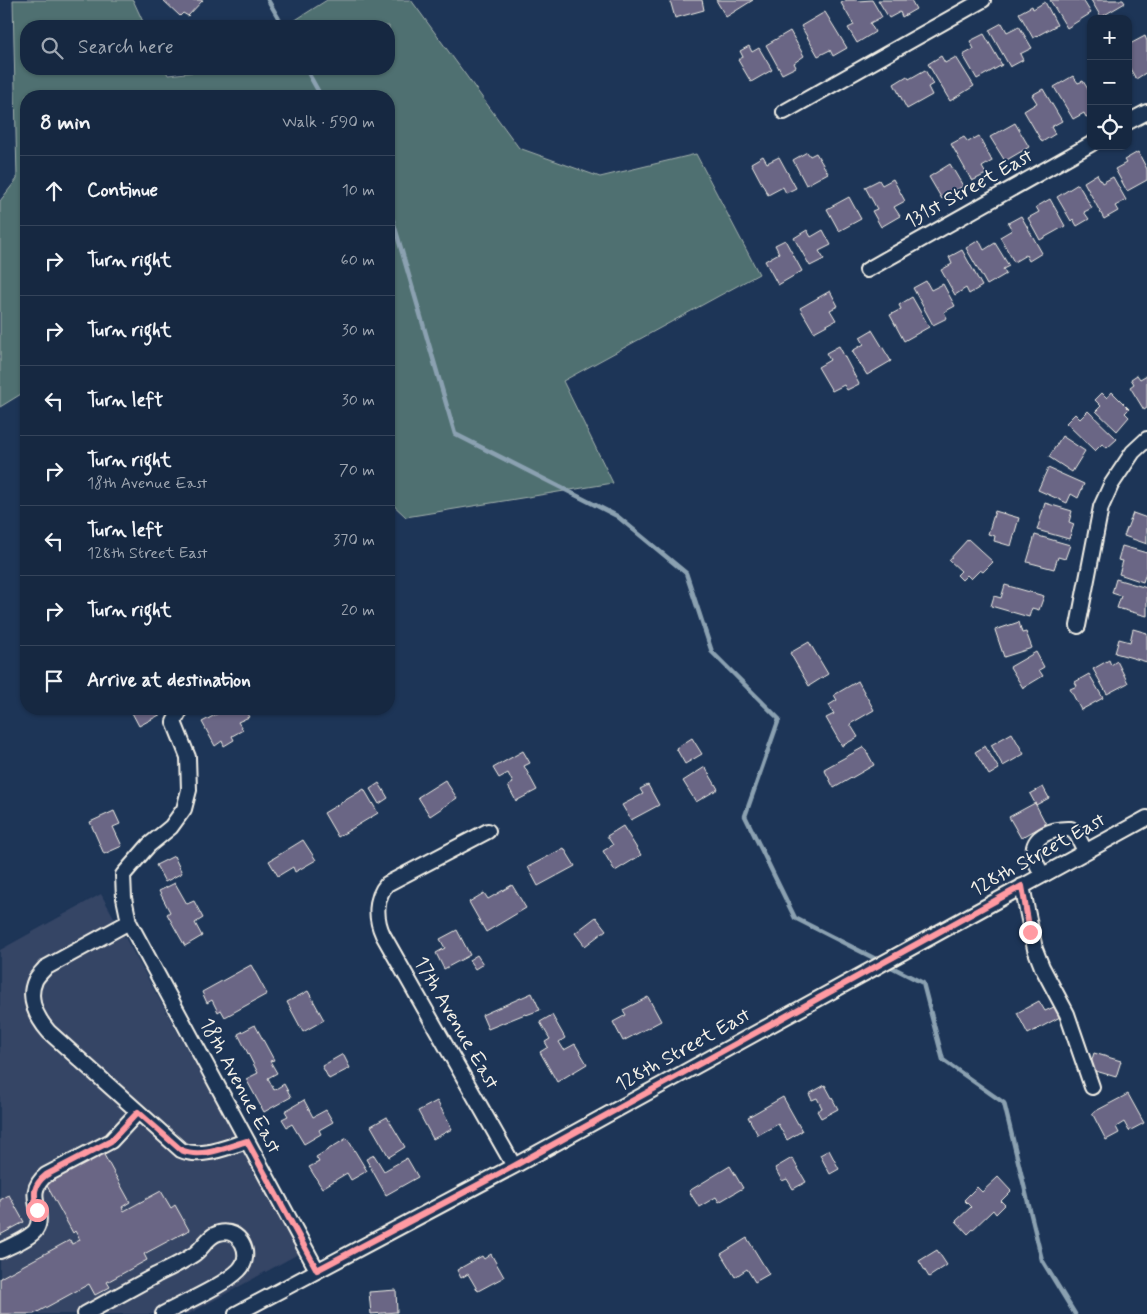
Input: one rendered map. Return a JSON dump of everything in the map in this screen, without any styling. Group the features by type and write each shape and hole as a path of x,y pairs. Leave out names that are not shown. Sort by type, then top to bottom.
{"street":[{"path":"784,112 984,0"},
{"path":"1132,120 1147,112"},
{"name":"131st Street East","path":"867,270 1087,146"},
{"path":"1078,626 1101,506 1111,485 1133,452 1147,439"},
{"name":"18th Avenue East","path":"177,715 174,722 188,757 189,790 184,809 172,827 149,845 123,875 124,898 129,922 317,1270"},
{"name":"128th Street East","path":"236,1314 514,1166 1147,818"},
{"path":"1042,875 1034,858 1034,846 1039,838 1048,832 1070,829 1077,835 1085,852"},
{"name":"17th Avenue East","path":"488,831 387,884 379,896 377,918 383,935 514,1166"},
{"path":"1022,886 1035,949 1042,967 1067,1014 1092,1087"},
{"path":"129,922 45,968 35,980 32,991 34,1006 40,1022 181,1150 188,1153 209,1152 247,1141"},
{"path":"0,1251 35,1231 38,1223 34,1197 38,1182 46,1175 111,1141 138,1112"},
{"path":"85,1314 192,1256 215,1234 228,1232 240,1240 245,1249 246,1256 239,1270 215,1286 163,1314"}],"shaded area":[{"path":"101,894 300,1253 189,1314 0,1314 0,950"}],"green space":[{"path":"13,0 133,0 142,20 20,20 20,75 395,75 395,20 295,20 327,0 411,0 519,148 600,177 696,154 759,274 563,381 613,483 406,517 395,507 395,90 20,90 20,395 0,407 0,201 17,179"}],"building":[{"path":"163,0 203,0 188,16 183,13 180,16"},
{"path":"670,0 702,0 704,10 675,18"},
{"path":"716,0 753,0 726,17"},
{"path":"847,0 872,0 882,17 870,23 875,32 857,43 848,28 854,25 841,3"},
{"path":"878,0 911,0 916,9 902,17 900,12 889,18"},
{"path":"1050,0 1083,0 1091,13 1067,28"},
{"path":"1091,0 1123,0 1125,3 1104,15 1100,15"},
{"path":"1045,2 1057,25 1033,38 1019,13 1032,6 1033,9"},
{"path":"825,12 847,48 833,56 830,50 818,56 801,26"},
{"path":"1002,23 1007,32 1019,26 1032,48 1020,54 1023,60 1010,67 989,30"},
{"path":"790,31 804,56 794,63 796,67 782,74 766,45"},
{"path":"984,34 1002,65 977,79 963,55 974,49 970,41"},
{"path":"1145,36 1147,41 1147,72 1136,79 1132,72 1132,43"},
{"path":"749,46 752,52 759,48 772,70 751,82 738,60 743,57 740,51"},
{"path":"941,56 945,63 956,57 974,86 950,101 928,64"},
{"path":"925,70 933,84 928,87 932,95 907,109 894,84 907,76 909,79"},
{"path":"1073,76 1078,83 1083,81 1087,88 1087,117 1084,113 1073,119 1054,87"},
{"path":"1043,89 1062,121 1051,127 1055,134 1042,142 1024,111 1037,103 1032,95"},
{"path":"1015,123 1029,147 1005,161 990,137"},
{"path":"979,136 992,161 982,167 986,174 972,181 951,144 964,137 968,142"},
{"path":"807,152 810,156 816,153 828,173 806,185 793,160"},
{"path":"1138,152 1147,169 1147,180 1127,191 1115,169 1126,163 1124,160"},
{"path":"763,156 767,163 779,157 796,188 786,193 783,187 768,195 751,163"},
{"path":"950,164 963,186 942,199 929,177"},
{"path":"1097,174 1102,183 1113,177 1126,200 1115,206 1118,211 1104,219 1084,182"},
{"path":"893,179 905,201 894,207 900,216 881,227 872,211 877,209 865,187 879,180 882,185"},
{"path":"1078,184 1092,208 1084,212 1089,219 1077,226 1073,219 1071,221 1057,197"},
{"path":"849,197 861,219 839,231 827,209"},
{"path":"1050,199 1065,226 1040,240 1028,218 1039,212 1036,207"},
{"path":"1021,216 1042,253 1029,261 1026,255 1014,262 1000,237 1012,230 1008,223"},
{"path":"807,230 811,237 823,230 831,245 819,251 824,259 810,266 794,238"},
{"path":"785,240 802,271 778,285 765,261 779,253 775,245"},
{"path":"979,240 984,250 995,243 1009,266 1003,269 1006,274 987,285 966,248"},
{"path":"962,250 982,286 969,294 966,288 955,295 941,270 952,264 949,257"},
{"path":"926,281 931,290 943,284 955,306 944,312 947,318 933,325 913,288"},
{"path":"830,291 838,306 830,310 836,320 814,332 800,308"},
{"path":"912,297 929,327 904,341 890,315 901,309 899,305"},
{"path":"872,330 891,361 867,375 852,351 864,344 860,337"},
{"path":"839,346 859,384 847,390 844,385 832,391 818,367 830,360 826,353"},
{"path":"1137,375 1140,379 1147,375 1147,408 1144,410 1130,387 1134,384 1131,379"},
{"path":"1112,392 1129,409 1125,413 1129,417 1117,431 1096,411 1101,406 1095,400 1102,393 1107,398"},
{"path":"1088,411 1117,439 1107,448 1102,444 1095,451 1066,423 1075,414 1080,419"},
{"path":"1062,436 1085,451 1072,472 1049,457"},
{"path":"1048,468 1084,484 1078,498 1071,494 1067,503 1038,490"},
{"path":"1045,503 1072,511 1069,522 1074,524 1069,539 1037,530"},
{"path":"995,511 1019,518 1011,546 994,541 995,536 988,534"},
{"path":"1133,513 1147,518 1147,544 1124,536"},
{"path":"1035,535 1070,545 1065,559 1058,557 1054,569 1027,562"},
{"path":"968,539 993,562 983,572 980,570 971,579 967,575 962,580 957,575 961,571 949,560"},
{"path":"1122,546 1147,553 1147,570 1143,582 1119,574 1123,561 1118,560"},
{"path":"1116,579 1147,588 1147,616 1117,608 1121,596 1112,593"},
{"path":"1005,585 1044,596 1039,610 1032,608 1029,617 991,606 994,596 1001,598"},
{"path":"1019,622 1022,633 1026,632 1032,648 1004,657 995,630"},
{"path":"1133,629 1147,633 1147,662 1115,653 1119,639 1130,642"},
{"path":"809,642 828,674 809,686 790,653"},
{"path":"1036,652 1044,667 1039,670 1043,676 1023,688 1010,667"},
{"path":"1109,660 1111,665 1117,661 1128,683 1107,694 1093,669"},
{"path":"1089,674 1103,698 1081,710 1070,689 1077,686 1075,682"},
{"path":"858,681 874,710 850,724 858,737 842,746 826,718 834,714 829,705 837,700 834,695"},
{"path":"133,715 159,715 139,726"},
{"path":"215,715 248,715 249,717 238,722 243,730 232,736 234,740 224,746 222,741 215,746 202,722"},
{"path":"1012,733 1024,754 1003,766 991,745"},
{"path":"692,738 702,754 685,764 676,748"},
{"path":"985,746 999,769 989,775 975,752"},
{"path":"864,747 874,765 834,788 824,769"},
{"path":"523,751 530,763 524,766 537,790 516,801 508,786 513,783 508,773 499,778 493,768"},
{"path":"705,767 718,789 696,802 683,781"},
{"path":"445,780 457,798 430,816 418,797"},
{"path":"379,783 388,798 379,804 370,789"},
{"path":"648,785 659,805 631,820 622,805 643,794 640,789"},
{"path":"1043,787 1049,798 1036,805 1030,794"},
{"path":"364,789 378,813 338,837 324,813"},
{"path":"1035,803 1046,824 1021,838 1009,817"},
{"path":"114,811 120,824 113,827 122,846 104,854 90,822"},
{"path":"623,826 641,855 615,871 603,851 613,845 607,836"},
{"path":"303,840 316,860 295,872 293,867 278,876 269,861"},
{"path":"564,848 575,866 538,886 528,867"},
{"path":"174,856 182,873 165,882 156,865"},
{"path":"175,883 187,904 194,901 203,918 195,923 202,936 185,946 167,914 170,912 159,891"},
{"path":"512,885 526,908 486,932 469,902 484,893 488,899"},
{"path":"596,917 606,930 585,946 575,933"},
{"path":"457,930 470,955 444,969 436,953 445,948 440,939"},
{"path":"477,955 483,964 475,969 469,960"},
{"path":"251,965 267,994 225,1017 221,1010 218,1012 212,1000 207,1003 202,992"},
{"path":"308,991 324,1020 303,1032 287,1002"},
{"path":"532,993 540,1010 488,1029 482,1015"},
{"path":"648,997 661,1021 623,1041 613,1022 626,1015 623,1010"},
{"path":"1039,1001 1045,1011 1054,1007 1060,1017 1028,1034 1017,1013"},
{"path":"552,1015 565,1038 559,1042 564,1050 575,1044 587,1064 557,1082 540,1052 548,1047 545,1042 550,1039 540,1022"},
{"path":"255,1025 274,1060 270,1061 277,1073 268,1078 274,1090 284,1084 291,1097 264,1112 246,1079 258,1073 238,1034"},
{"path":"1094,1053 1121,1061 1116,1077 1089,1069"},
{"path":"343,1054 350,1068 329,1079 322,1066"},
{"path":"825,1085 838,1109 821,1118 817,1111 822,1108 817,1098 812,1100 809,1094"},
{"path":"1128,1094 1144,1123 1129,1131 1124,1122 1116,1127 1119,1133 1106,1140 1092,1113"},
{"path":"783,1097 802,1131 787,1140 778,1124 758,1135 748,1117"},
{"path":"304,1100 313,1117 326,1110 333,1122 319,1130 321,1134 304,1144 292,1124 287,1127 282,1119 288,1116 285,1111"},
{"path":"437,1101 452,1129 433,1139 418,1111"},
{"path":"387,1117 405,1147 389,1157 371,1126"},
{"path":"347,1138 367,1171 351,1180 347,1173 322,1188 309,1167 319,1162 316,1157"},
{"path":"829,1150 839,1169 830,1174 820,1155"},
{"path":"103,1153 130,1202 122,1207 124,1211 161,1191 171,1208 175,1205 189,1230 144,1254 147,1260 107,1282 110,1287 95,1295 89,1284 34,1314 0,1314 0,1278 70,1240 72,1244 80,1240 75,1231 73,1233 46,1184"},
{"path":"374,1155 384,1171 407,1158 418,1177 386,1195 366,1159"},
{"path":"792,1158 806,1182 793,1189 787,1179 782,1181 775,1168"},
{"path":"730,1166 743,1188 719,1202 716,1197 699,1207 689,1191"},
{"path":"998,1177 1011,1191 1001,1201 1005,1205 996,1214 993,1210 968,1234 956,1221 971,1207 964,1200 977,1187 982,1192"},
{"path":"9,1195 24,1222 0,1235 0,1200"},
{"path":"747,1238 769,1274 755,1282 747,1269 735,1277 721,1254"},
{"path":"937,1250 947,1265 929,1277 919,1261"},
{"path":"491,1254 504,1277 478,1291 468,1274 461,1278 457,1270 482,1256 484,1259"},
{"path":"396,1290 397,1312 371,1314 369,1292"}],"waterway":[{"path":"268,0 280,20"},
{"path":"309,75 318,90"},
{"path":"395,228 455,434 617,516 686,573 712,652 779,719 745,816 795,918 923,983 943,1060 1004,1103 1042,1260 1075,1314"}],"route":[{"path":"37,1210 34,1197 38,1182 46,1175 111,1141 138,1112 181,1150 188,1153 199,1154 209,1152 247,1141 317,1270 514,1166 1022,886 1030,932"}]}
